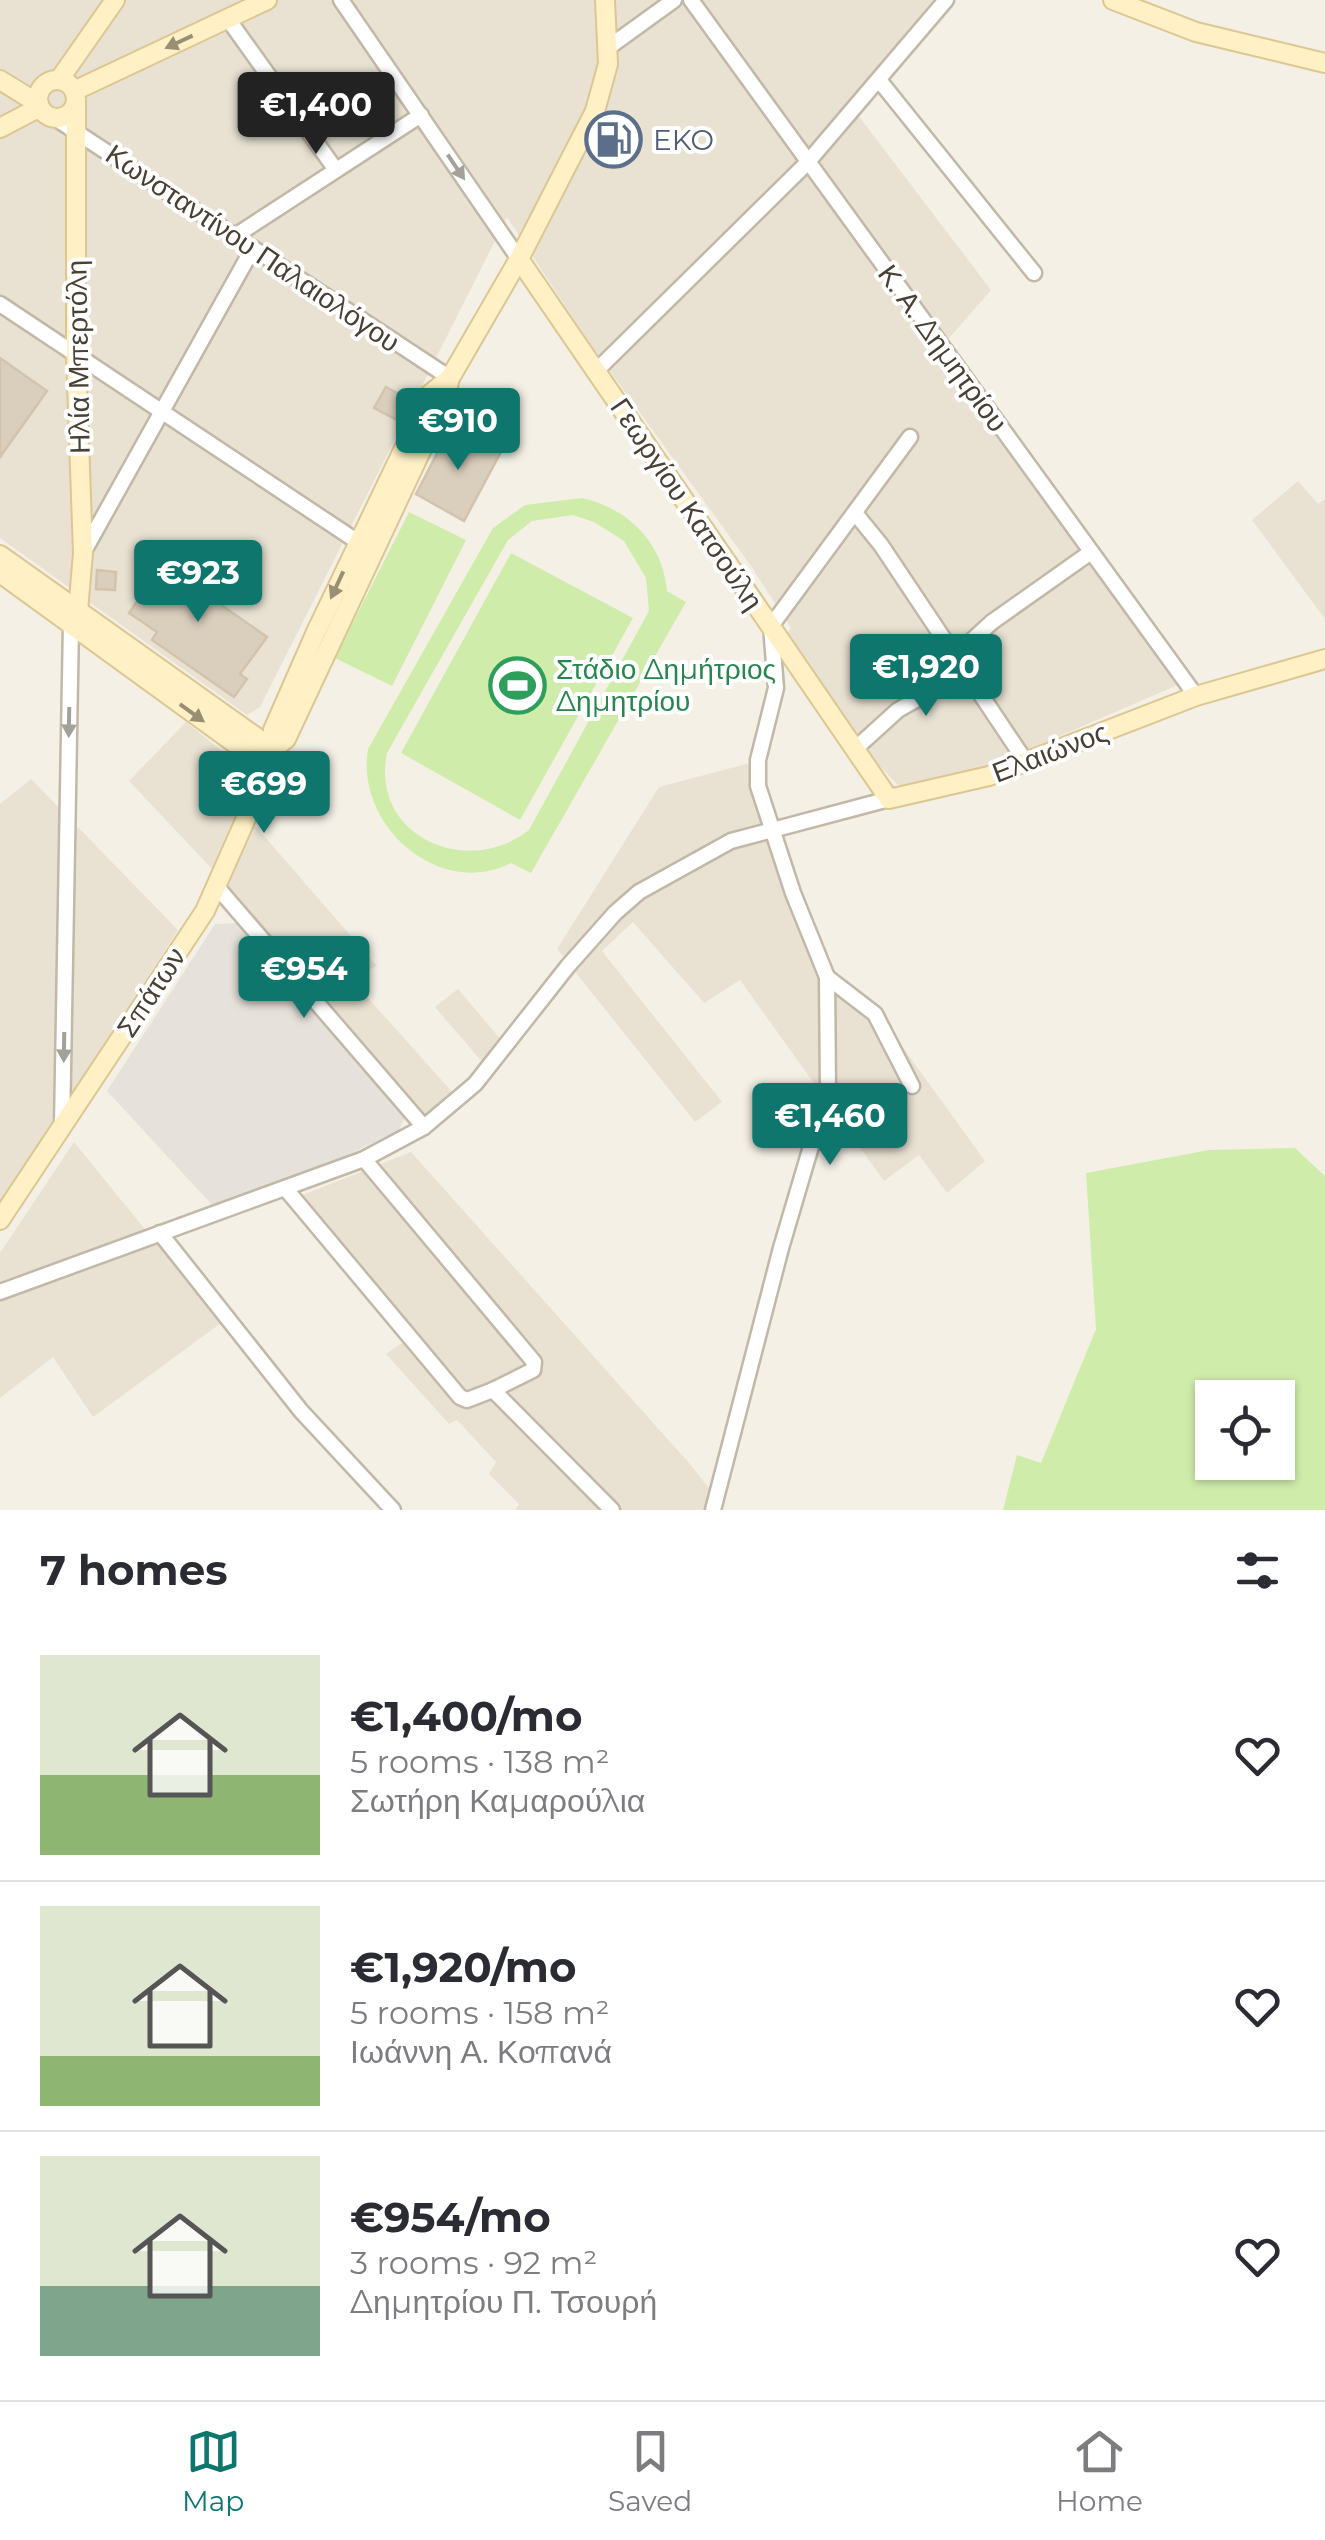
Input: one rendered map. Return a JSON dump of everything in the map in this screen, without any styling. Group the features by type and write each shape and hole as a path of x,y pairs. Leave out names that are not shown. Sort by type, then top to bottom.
{"street":[{"path":"0,128 45,110 66,116 70,91 116,0"},
{"path":"45,110 43,86 70,91 267,0"},
{"path":"341,0 519,258"},
{"name":"Σπάτων","path":"0,1220 217,887 270,758 273,730 364,546 430,394 450,378 590,122 608,64 605,0"},
{"path":"609,47 674,0"},
{"name":"Κ. Α. Δημητρίου","path":"691,0 1196,696"},
{"path":"596,371 808,163 946,0"},
{"path":"1113,0 1184,28 1325,63"},
{"path":"228,20 336,170"},
{"name":"Κωνσταντίνου Παλαιολόγου","path":"0,80 450,378"},
{"path":"879,80 1034,273"},
{"name":"Ηλία Μπερτόλη","path":"62,1126 75,618 83,553 76,355 76,132 70,91"},
{"path":"235,236 420,116"},
{"path":"83,553 253,248"},
{"name":"Γεωργίου Κατσούλη","path":"519,258 889,799"},
{"path":"0,304 364,546"},
{"path":"713,1510 781,1248 828,1088 827,976 770,828 758,786 758,760 776,688 771,626 910,437"},
{"path":"855,512 1026,762"},
{"path":"855,749 898,710 952,679 959,661 992,622 1091,552"},
{"path":"0,555 75,618 270,758"},
{"path":"0,573 75,618"},
{"name":"Ελαιώνος","path":"0,1292 364,1159 424,1126 475,1084 615,912 639,892 732,840 989,776 1196,696 1325,659"},
{"path":"217,887 424,1126"},
{"path":"827,976 874,1014 912,1086"},
{"path":"284,1188 460,1397 468,1400 533,1370 534,1362 364,1159"},
{"path":"160,1233 301,1411 393,1510"},
{"path":"493,1390 612,1510"}],"shaded area":[{"path":"0,0 933,0 848,102 991,290 937,352 1180,684 979,771 900,787 866,752 786,635 791,628 751,566 586,338 507,217 260,707 247,715 0,538"},
{"path":"1298,481 1318,504 1325,499 1325,619 1252,520"},
{"path":"186,722 232,759 232,775 224,798 258,829 377,966 350,978 455,1095 427,1118 229,887 129,781"},
{"path":"750,763 761,820 816,970 837,977 870,1002 985,1161 947,1193 919,1155 884,1181 740,980 704,1003 633,922 602,951 722,1102 695,1122 557,949 659,787"},
{"path":"31,779 178,930 0,1203 0,804"},
{"path":"240,923 405,1117 399,1130 344,1157 214,1207 107,1091 215,924"},
{"path":"458,989 502,1041 484,1064 435,1007"},
{"path":"74,1142 221,1323 93,1417 53,1357 0,1398 0,1253"},
{"path":"411,1152 689,1463 712,1492 707,1510 515,1510 519,1504 489,1474 496,1462 457,1420 449,1424 386,1354 406,1340 285,1202"}],"green space":[{"path":"582,498 614,510 650,543 667,591 686,602 531,873 511,863 483,872 456,871 430,863 407,848 388,828 367,777 368,749 493,528 525,505","holes":["573,515 594,522 624,541 646,578 649,611 529,830 504,844 478,850 452,849 428,841 408,827 393,807 386,782 387,753 508,540 532,521"]},
{"path":"409,512 466,540 392,686 335,658"},
{"name":"Στάδιο Δημήτριος Δημητρίου","path":"511,553 633,618 520,820 401,753"},
{"path":"1295,1148 1325,1176 1325,1510 1003,1510 1017,1455 1041,1463 1096,1329 1086,1173 1209,1150"}],"building":[{"path":"0,358 47,391 0,457"},
{"path":"386,387 412,401 401,422 374,408"},
{"path":"452,425 501,452 464,521 416,494"},
{"path":"168,557 196,577 204,566 223,579 210,597 267,637 240,674 247,679 234,697 152,640 157,632 129,613"},
{"path":"97,570 116,572 115,590 96,589"}],"place":[{"name":"EKO","path":"614,140"},
{"name":"Στάδιο Δημήτριος Δημητρίου","path":"517,685"}]}
